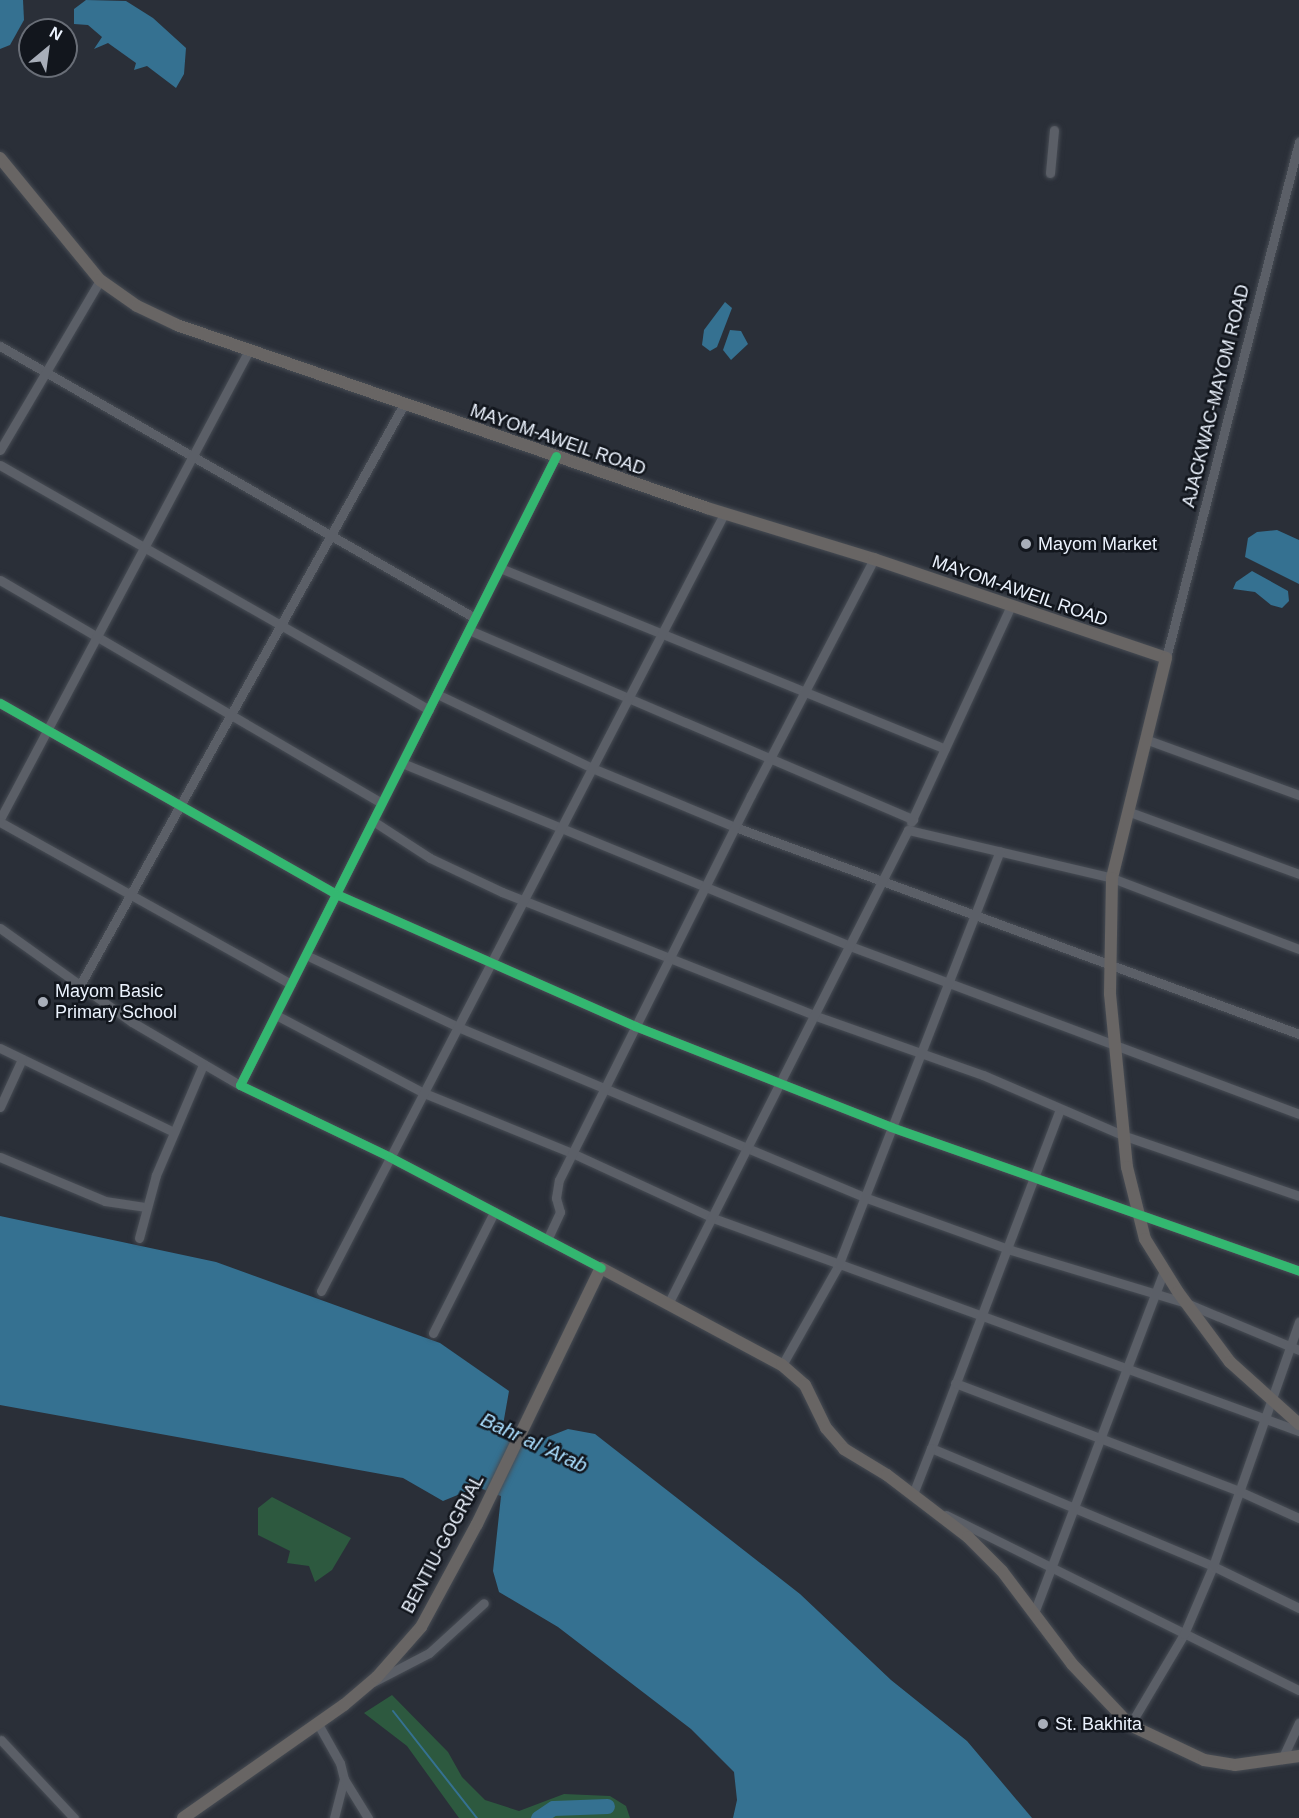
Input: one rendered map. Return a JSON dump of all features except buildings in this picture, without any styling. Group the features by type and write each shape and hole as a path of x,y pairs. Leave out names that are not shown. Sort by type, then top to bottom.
{"main road":[{"name":"MAYOM-AWEIL ROAD","path":"1,161 100,280 138,306 248,352 724,514 874,559 1166,658"},
{"path":"1166,658 1112,878 1110,967 1122,1135 1145,1239 1164,1271 1230,1362 1299,1424"},
{"path":"601,1268 782,1365 805,1385 826,1428 844,1449 930,1507 1002,1571 1072,1664 1130,1725 1204,1760 1235,1765 1299,1756"},
{"name":"BENTIU-GOGRIAL","path":"183,1818 318,1724 369,1684 421,1627 491,1492 601,1268"}],"street":[{"path":"1050,173 1054,130"},
{"name":"AJACKWAC-MAYOM ROAD","path":"1166,658 1299,142"},
{"path":"0,450 100,280"},
{"path":"0,346 475,618"},
{"path":"248,352 0,821 291,984"},
{"path":"80,985 404,404"},
{"path":"240,1085 556,456"},
{"path":"0,465 429,710"},
{"path":"321,1291 724,514"},
{"path":"547,1240 560,1212 556,1198 559,1180 705,886 874,559"},
{"path":"500,568 945,748"},
{"path":"0,580 382,803"},
{"path":"668,1304 781,1087 908,830 1011,606"},
{"path":"469,630 769,760 913,819"},
{"path":"437,694 592,768 735,827 883,880 1110,967 1299,1034"},
{"path":"0,703 336,894 636,1026 781,1087 1299,1271"},
{"path":"1145,739 1299,795"},
{"path":"402,763 560,830 705,886 850,946 1114,1047 1299,1114"},
{"path":"1127,811 1299,874"},
{"path":"373,821 455,871 669,959 816,1016 920,1052 1122,1135 1299,1196"},
{"path":"908,830 1112,878 1299,949"},
{"path":"782,1365 838,1266 1000,851"},
{"path":"0,928 80,985 202,1065 390,1157 601,1268"},
{"path":"306,955 458,1027 864,1197 1006,1249 1186,1303 1294,1348"},
{"path":"276,1015 424,1093 572,1153 714,1218 838,1266 1299,1431"},
{"path":"0,1048 174,1132"},
{"path":"0,1107 22,1059"},
{"path":"139,1238 145,1207 202,1065"},
{"path":"913,1494 1060,1109"},
{"path":"0,1157 105,1201 145,1207"},
{"path":"433,1333 494,1212"},
{"path":"1034,1613 1164,1271"},
{"path":"1130,1725 1184,1634 1213,1566 1270,1400 1294,1348 1299,1322"},
{"path":"955,1383 1239,1491 1299,1518"},
{"path":"931,1448 1213,1566 1299,1608"},
{"path":"930,1507 1299,1690"},
{"path":"369,1684 405,1669 429,1653 484,1603"},
{"path":"1282,1759 1299,1723"},
{"path":"318,1724 340,1763 344,1779 368,1818"},
{"path":"2,1740 74,1818"},
{"path":"334,1818 344,1779"}],"green space":[{"path":"272,1497 351,1538 332,1570 315,1582 309,1566 287,1563 290,1551 258,1535 258,1508"},
{"path":"392,1695 448,1752 462,1777 485,1800 519,1811 564,1794 610,1796 626,1806 630,1818 459,1818 407,1746 364,1713"}],"water":[{"path":"0,0 23,0 24,18 18,18 18,31 10,45 0,49"},
{"path":"86,0 126,1 153,18 186,48 184,74 176,88 147,66 134,70 136,63 108,43 94,49 102,37 88,25 78,24 78,18 74,18 74,9"},
{"path":"725,302 732,308 717,347 710,351 702,345 704,330"},
{"path":"730,330 741,331 748,344 731,360 723,350"},
{"path":"1277,530 1299,540 1299,584 1245,557 1248,538 1257,532"},
{"path":"1252,571 1288,591 1289,601 1282,608 1271,605 1255,592 1233,589 1236,582"},
{"name":"Bahr al 'Arab","path":"0,1216 216,1262 440,1343 509,1391 503,1425 535,1442 568,1429 595,1434 800,1594 891,1680 967,1741 1032,1818 733,1818 737,1800 734,1772 691,1729 558,1627 499,1592 493,1571 501,1496 477,1487 443,1501 403,1478 0,1405"}],"waterway":[{"path":"393,1711 477,1818"},
{"path":"538,1818 553,1808 607,1806"}],"cycle path":[{"path":"556,456 240,1085 390,1157 601,1268"},
{"path":"0,703 336,894 635,1026 891,1127 1299,1271"}],"place":[{"name":"Mayom Market","path":"1026,544"},
{"name":"Mayom Basic Primary School","path":"43,1002"},
{"name":"St. Bakhita","path":"1043,1724"}]}
